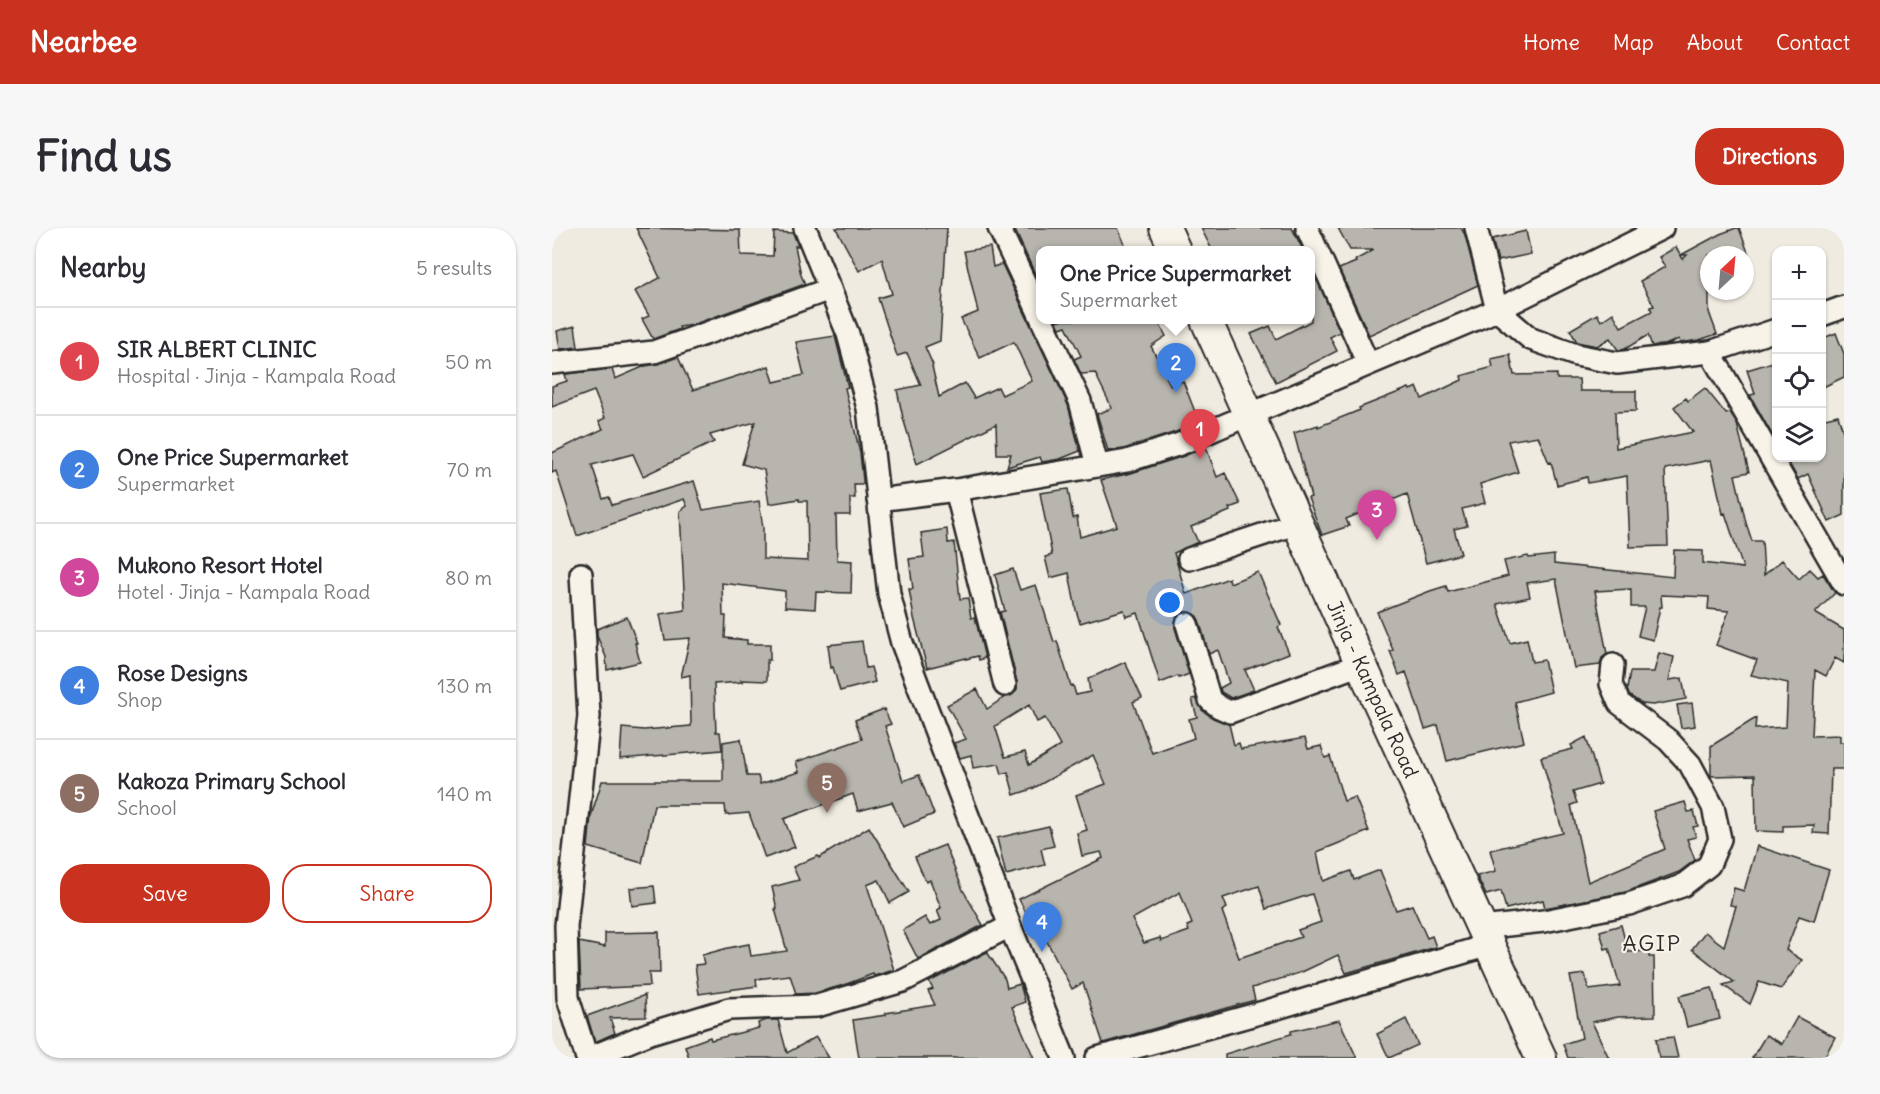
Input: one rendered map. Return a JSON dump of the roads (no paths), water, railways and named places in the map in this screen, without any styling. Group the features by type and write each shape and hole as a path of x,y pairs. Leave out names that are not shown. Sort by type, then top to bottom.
{"highway":[{"path":"1165,228 1173,246"},
{"name":"Jinja - Kampala Road","path":"1208,324 1541,1058"}],"street":[{"path":"805,228 848,334 868,408 890,594 902,643 1010,926 1064,1058"},
{"path":"999,228 1036,305"},
{"path":"1307,228 1368,364"},
{"path":"1476,228 1497,310 1531,339 1576,355 1617,363 1710,352 1772,331"},
{"path":"878,500 956,490 1127,461 1180,444 1497,310 1662,228"},
{"path":"552,363 654,352 830,289"},
{"path":"1826,313 1844,307"},
{"path":"1045,324 1080,401 1097,465"},
{"path":"1710,352 1844,584"},
{"path":"956,490 1005,685"},
{"path":"1189,559 1298,523"},
{"path":"581,574 589,716 566,926 568,998 588,1058 650,1033 729,1009 817,1006 903,981 1010,926"},
{"path":"1187,624 1210,700 1230,712 1361,664"},
{"path":"1097,1058 1267,1011 1485,937 1544,921 1629,904 1682,886 1709,865 1720,838 1713,807 1690,764 1668,740 1619,703 1611,684 1613,665"}],"place":[{"name":"One Price Supermarket","path":"1176,393"},
{"name":"SIR ALBERT CLINIC","path":"1200,459"},
{"name":"Mukono Resort Hotel","path":"1377,540"},
{"name":"Kakoza Primary School","path":"827,813"},
{"name":"Rose Designs","path":"1042,952"}],"district":[{"name":"AGIP","path":"1652,943"}]}
